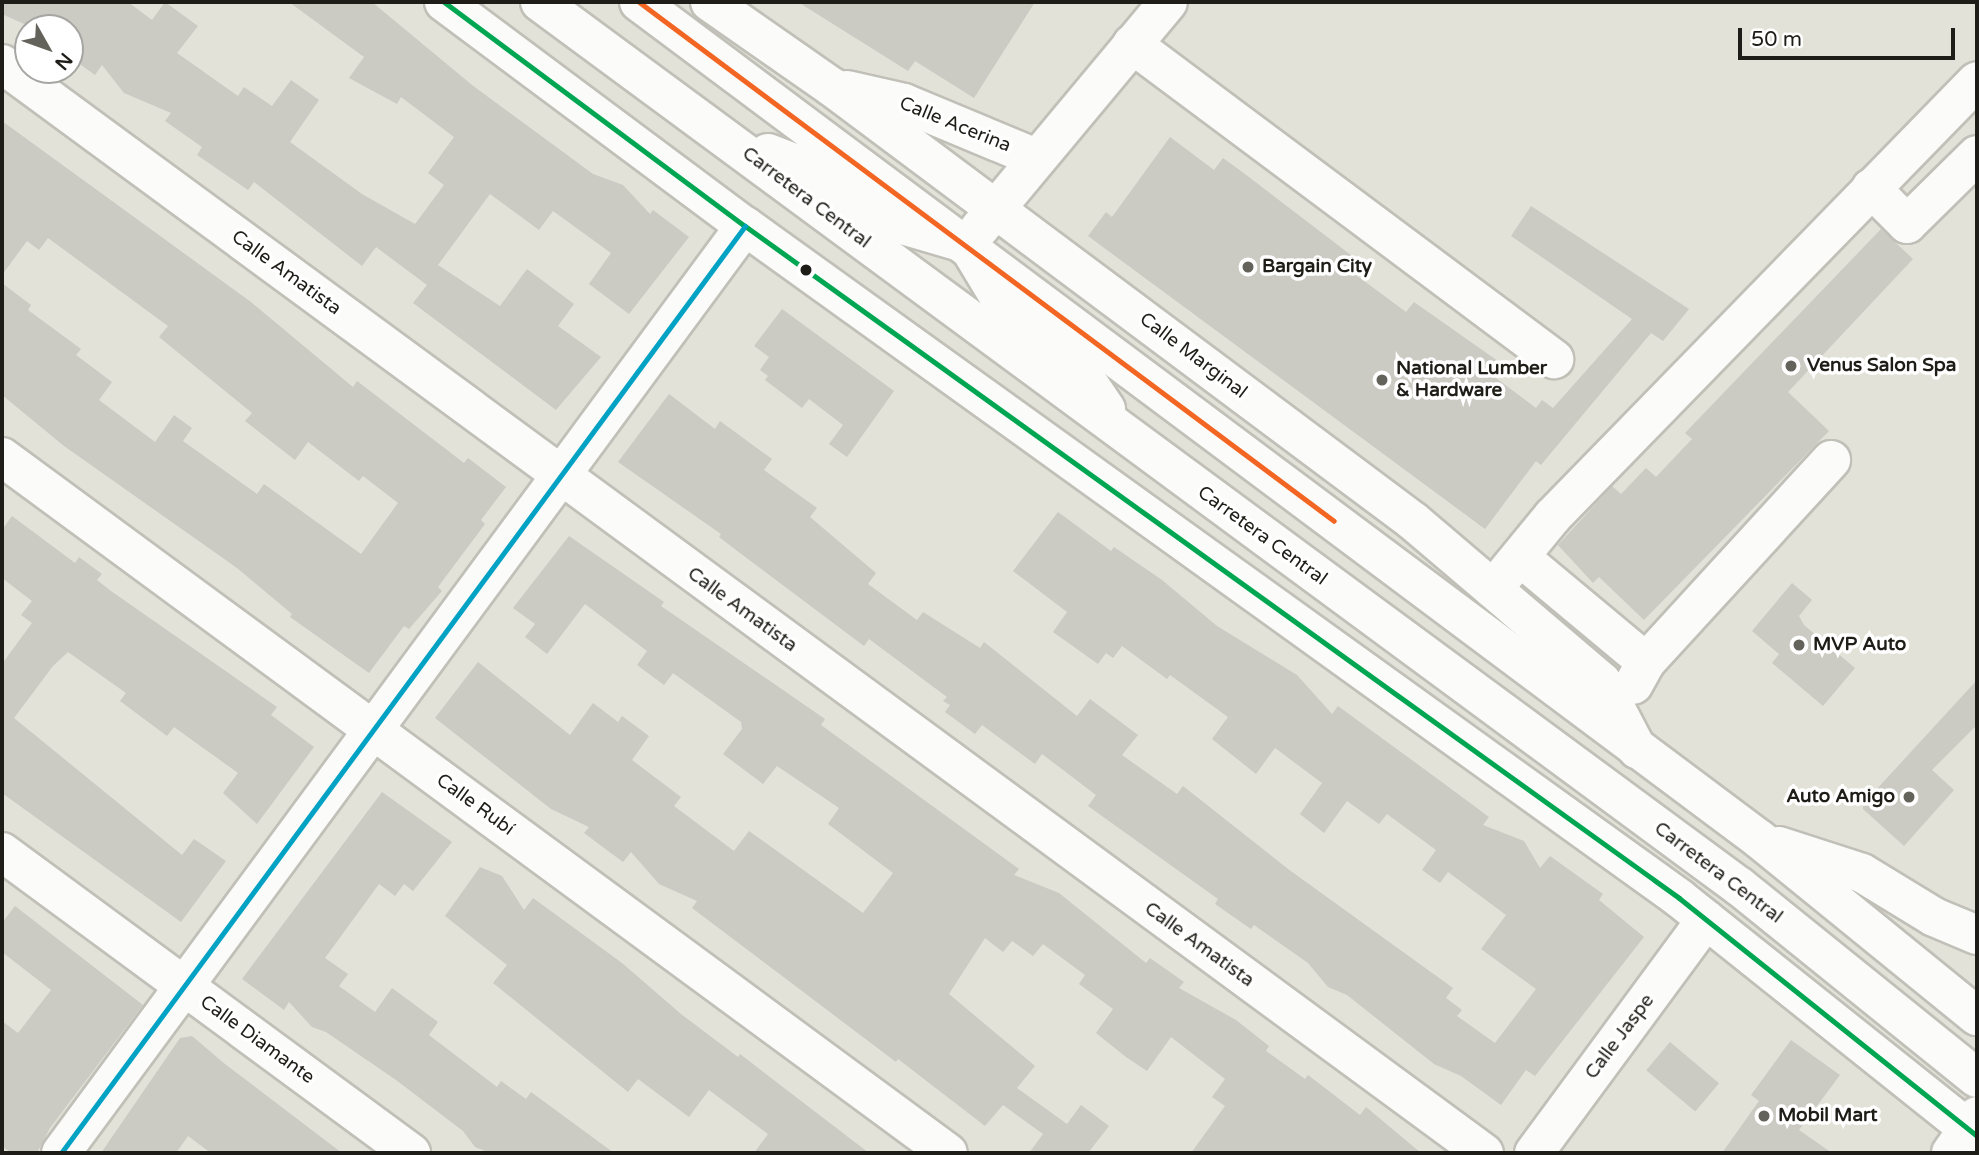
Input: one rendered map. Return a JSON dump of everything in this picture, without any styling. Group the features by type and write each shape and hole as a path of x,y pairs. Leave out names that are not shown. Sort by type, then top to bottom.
{"street":[{"path":"444,2 746,226 1693,909 1969,1134"},
{"name":"Carretera Central","path":"540,2 1740,887 1977,1078"},
{"path":"639,2 967,244 1759,839 1977,1016"},
{"name":"Calle Marginal","path":"710,2 832,87 995,207 1402,513 1602,682 1637,749"},
{"path":"967,244 995,207 1168,2"},
{"path":"1132,44 1554,359"},
{"name":"Calle Amatista","path":"2,64 1484,1153"},
{"path":"1493,589 1553,516 1977,80"},
{"name":"Calle Acerina","path":"832,87 904,103 1036,158"},
{"path":"719,133 817,172 882,219 967,244 1005,307 1077,366 1121,432"},
{"path":"1871,188 1908,224 1977,155"},
{"path":"61,1153 182,984 746,226"},
{"name":"Calle Rubí","path":"2,457 948,1153"},
{"path":"1617,711 1646,662 1831,460"},
{"path":"1520,557 1646,662"},
{"path":"1621,801 1693,909"},
{"path":"1759,839 1862,873 1934,917 1977,934"},
{"name":"Calle Diamante","path":"2,852 411,1153"},
{"name":"Calle Jaspe","path":"1534,1153 1693,909"}],"building":[{"path":"2,2 128,2 152,20 165,2 198,26 177,53 238,96 244,87 272,106 291,80 319,100 290,142 362,194 415,224 444,185 428,173 454,137 401,97 397,104 349,78 364,57 289,2 372,2 472,85 593,174 623,185 650,214 653,210 689,237 629,314 589,284 611,253 553,211 539,230 490,194 438,265 500,306 527,269 574,304 558,326 601,357 556,410 413,303 427,285 376,247 362,266 254,182 248,190 197,155 202,147 165,121 171,113 124,93 102,65 95,75 84,67 84,14 14,14 14,19 2,14"},
{"path":"798,2 1035,2 974,98 915,61 908,71"},
{"path":"2,121 251,302 353,387 357,381 464,463 468,458 506,487 481,520 485,524 438,587 442,591 409,629 404,626 369,673 290,617 292,614 237,568 64,446 2,395 2,283 31,305 28,310 81,349 76,355 112,382 99,400 155,442 174,415 192,428 183,441 257,494 264,484 361,554 398,503 363,476 359,481 308,442 295,460 245,421 252,413 159,337 168,326 48,238 39,250 27,241 2,275"},
{"path":"1170,137 1214,170 1223,158 1360,262 1352,272 1406,312 1414,302 1505,366 1496,378 1536,408 1542,400 1553,408 1632,319 1511,236 1531,206 1689,309 1663,341 1651,333 1541,465 1536,461 1485,529 1088,236 1106,212 1112,217"},
{"path":"1881,229 1913,259 1788,392 1829,431 1644,620 1599,577 1593,583 1558,545 1612,486 1621,494 1646,468 1656,477 1692,439 1685,433"},
{"path":"782,309 894,391 847,457 829,444 843,425 809,399 802,408 765,380 768,376 760,370 769,357 754,346"},
{"path":"669,394 715,429 720,421 772,459 764,470 817,508 810,517 876,573 868,584 917,620 923,612 980,648 984,642 1077,716 1090,699 1138,735 1122,755 1177,794 1183,786 1288,869 1453,988 1446,998 1462,1010 1457,1016 1495,1043 1536,989 1481,949 1506,915 1448,872 1440,883 1422,870 1436,850 1387,814 1379,824 1347,801 1324,833 1300,814 1322,783 1275,748 1256,774 1212,739 1228,717 1170,675 1167,679 1122,646 1113,658 1106,653 1098,664 1053,632 1067,612 1013,571 1058,512 1111,551 1114,547 1162,580 1217,626 1297,675 1332,714 1338,706 1489,817 1483,825 1524,841 1540,868 1550,856 1603,894 1599,900 1644,937 1535,1076 1526,1070 1501,1105 1461,1076 1434,1064 1347,995 1328,987 1308,963 1254,925 1251,929 1215,904 1218,899 1088,806 1096,795 1042,754 1035,764 982,725 975,734 945,712 950,705 943,701 947,697 869,639 864,646 719,537 721,534 618,462"},
{"path":"12,516 75,563 79,557 102,574 97,580 111,591 277,707 271,715 314,747 257,824 223,793 238,773 174,727 167,736 120,701 126,693 68,652 53,666 14,718 182,855 194,839 226,861 181,922 2,793 2,664 32,623 21,615 32,601 2,578 2,530"},
{"path":"569,536 664,602 661,606 825,719 821,725 1019,869 1014,875 1059,893 1146,963 1150,958 1184,982 1179,988 1236,1020 1269,1046 1266,1051 1305,1079 1308,1075 1360,1115 1366,1107 1421,1153 1191,1153 1225,1106 1212,1097 1225,1079 1171,1037 1147,1071 1126,1057 1096,1033 1113,1009 1079,984 1085,975 1043,944 1033,956 1012,941 1003,952 985,938 949,994 1035,1066 1017,1088 1067,1124 1081,1105 1109,1126 1088,1153 1029,1153 1043,1134 1003,1105 985,1126 898,1059 896,1062 692,908 697,901 659,884 631,852 623,862 584,833 589,827 551,809 435,718 478,662 570,735 593,703 618,722 622,716 649,736 632,760 681,797 674,806 734,851 749,831 863,913 893,873 828,824 839,808 777,766 763,784 723,754 742,729 741,722 673,673 664,685 637,665 647,651 585,604 547,654 525,637 535,624 513,608"},
{"name":"MVP Auto","path":"1792,583 1812,600 1799,616 1804,625 1855,668 1823,706 1772,663 1779,654 1752,631"},
{"name":"Auto Amigo","path":"1977,680 1977,725 1932,770 1954,790 1904,846 1863,809 1863,804"},
{"path":"382,792 452,842 413,891 404,884 395,896 379,884 325,958 348,974 339,986 375,1012 392,988 438,1022 429,1035 497,1087 501,1081 526,1099 531,1092 614,1153 490,1153 475,1147 463,1131 396,1080 326,1032 312,1027 289,1002 284,1010 242,979"},
{"path":"480,867 502,876 524,910 533,898 622,963 681,1014 738,1057 740,1054 869,1153 754,1153 768,1134 709,1090 689,1117 638,1079 628,1092 493,983 507,965 445,916"},
{"path":"15,906 143,1005 50,1128 37,1153 11,1153 2,1146 2,1021 18,1033 51,990 2,952 2,923"},
{"path":"192,1036 342,1153 211,1153 188,1136 176,1153 101,1153 180,1038"},
{"path":"1791,1040 1840,1075 1799,1130 1832,1153 1722,1153 1759,1101 1751,1095"},
{"path":"1670,1042 1719,1083 1695,1111 1646,1070"}],"transit line":[{"path":"444,2 745,226 1679,898 1977,1136"},
{"path":"639,2 1334,521"},
{"path":"61,1153 745,226"}],"place":[{"name":"Bargain City","path":"1248,267"},
{"name":"Venus Salon Spa","path":"1791,366"},
{"name":"National Lumber & Hardware","path":"1382,380"},
{"name":"MVP Auto","path":"1799,645"},
{"name":"Auto Amigo","path":"1909,797"},
{"name":"Mobil Mart","path":"1764,1116"}]}
